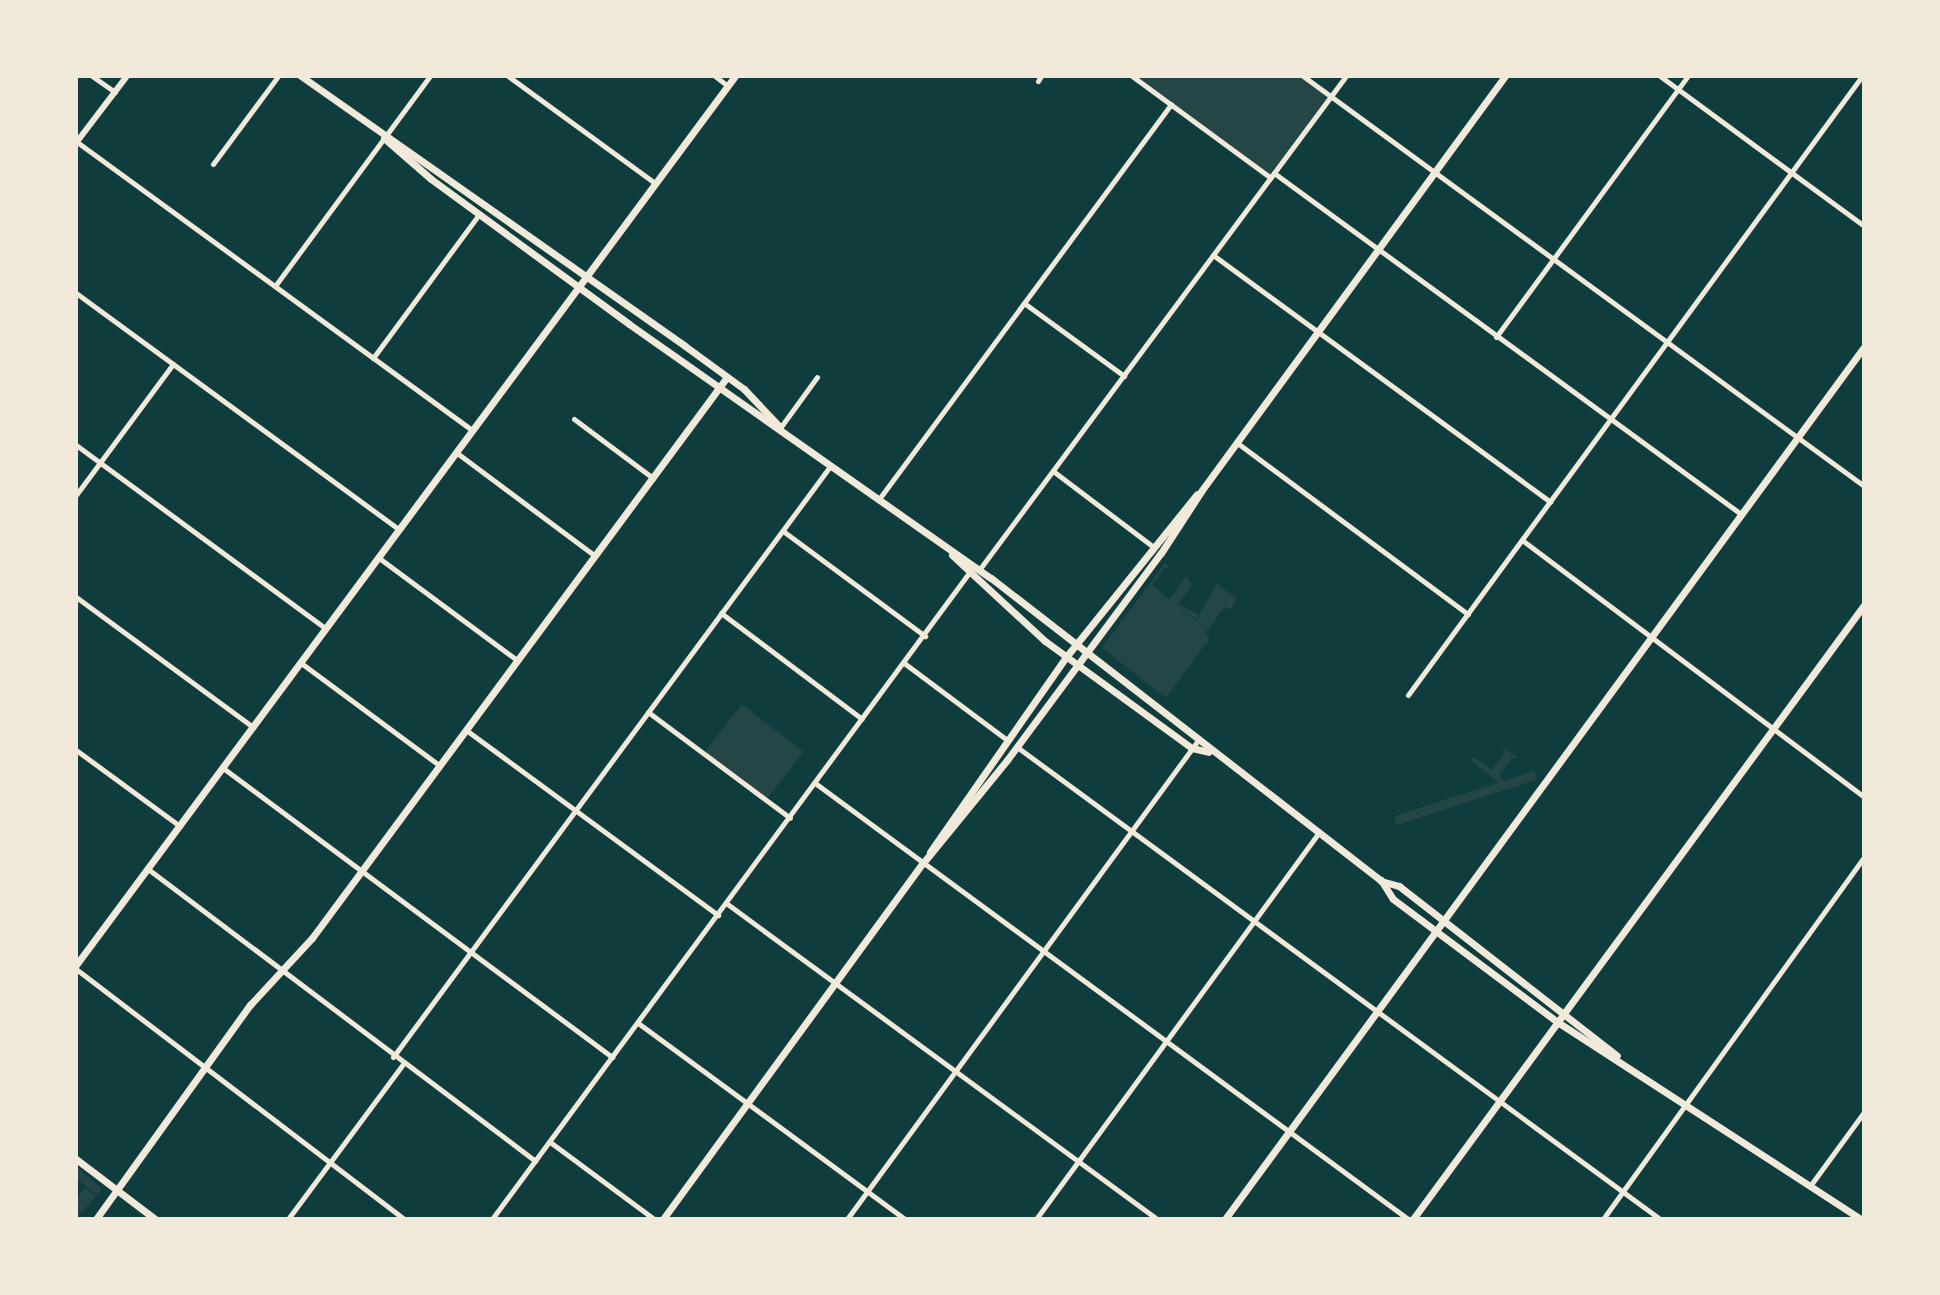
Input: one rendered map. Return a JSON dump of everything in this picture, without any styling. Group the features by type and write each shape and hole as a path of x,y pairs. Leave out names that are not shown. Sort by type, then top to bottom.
{"main road":[{"path":"301,76 479,214 718,389 780,428 950,553 979,570 1074,646 1201,737 1209,752"},
{"path":"76,967 735,76"},
{"path":"923,863 1017,747 1505,76"},
{"path":"384,138 464,187 727,377 780,428"},
{"path":"1225,1219 1864,347"},
{"path":"96,1219 204,1068 361,871 727,377"},
{"path":"663,1219 923,863 1006,739 1074,646 1152,546 1202,490"},
{"path":"950,553 968,574 1066,657 1192,748 1209,752 1381,880 1399,886 1567,1012 1624,1063"},
{"path":"1411,1219 1559,1023 1864,605"},
{"path":"1381,880 1393,899 1559,1023 1861,1219"},
{"path":"76,1159 155,1219"}],"street":[{"path":"92,76 115,92"},
{"path":"127,76 77,142 473,431"},
{"path":"213,164 278,76"},
{"path":"275,286 430,76"},
{"path":"508,76 656,184"},
{"path":"715,76 728,86"},
{"path":"1132,76 1741,514"},
{"path":"1303,76 1864,486"},
{"path":"979,570 1346,76"},
{"path":"1660,76 1864,226"},
{"path":"1496,337 1688,76"},
{"path":"1408,695 1862,76"},
{"path":"879,500 1171,104"},
{"path":"373,358 479,214"},
{"path":"1213,255 1550,502"},
{"path":"76,293 399,530"},
{"path":"1024,303 1124,376"},
{"path":"76,495 173,364"},
{"path":"780,428 817,377"},
{"path":"574,419 653,478"},
{"path":"1236,442 1468,614"},
{"path":"76,445 326,629"},
{"path":"457,453 595,556"},
{"path":"393,1057 831,465"},
{"path":"1053,471 1152,546"},
{"path":"783,531 925,636"},
{"path":"1522,540 1864,797"},
{"path":"379,558 517,660"},
{"path":"492,1219 968,574"},
{"path":"76,597 253,727"},
{"path":"721,613 862,719"},
{"path":"301,663 439,765"},
{"path":"904,663 1006,739"},
{"path":"648,712 790,818"},
{"path":"466,730 718,915"},
{"path":"847,1219 1201,737"},
{"path":"1017,747 1660,1219"},
{"path":"76,750 180,826"},
{"path":"223,768 612,1057"},
{"path":"815,783 1411,1219"},
{"path":"1036,1219 1318,833"},
{"path":"1603,1219 1864,857"},
{"path":"148,869 393,1057 535,1161"},
{"path":"726,903 1157,1219"},
{"path":"76,967 404,1219"},
{"path":"638,1023 905,1219"},
{"path":"288,1219 403,1064"},
{"path":"1810,1186 1864,1112"},
{"path":"550,1142 654,1219"}],"shaded area":[{"path":"1132,76 1303,76 1332,95 1271,178"},
{"path":"1165,563 1171,569 1165,568 1152,585 1196,621 1217,584 1236,598 1231,610 1225,607 1205,633 1210,638 1166,698 1102,648"},
{"path":"1186,576 1192,585 1178,604 1199,615 1196,619 1169,600"},
{"path":"742,704 803,752 765,802 703,754"},
{"path":"1502,747 1518,758 1512,758 1499,775 1503,780 1494,787 1498,781 1471,761 1474,757 1492,770 1505,752"},
{"path":"1534,771 1537,780 1397,825 1394,816"},
{"path":"76,1167 102,1188 98,1195 76,1179"},
{"path":"85,1188 96,1196 76,1219 76,1199"}]}
